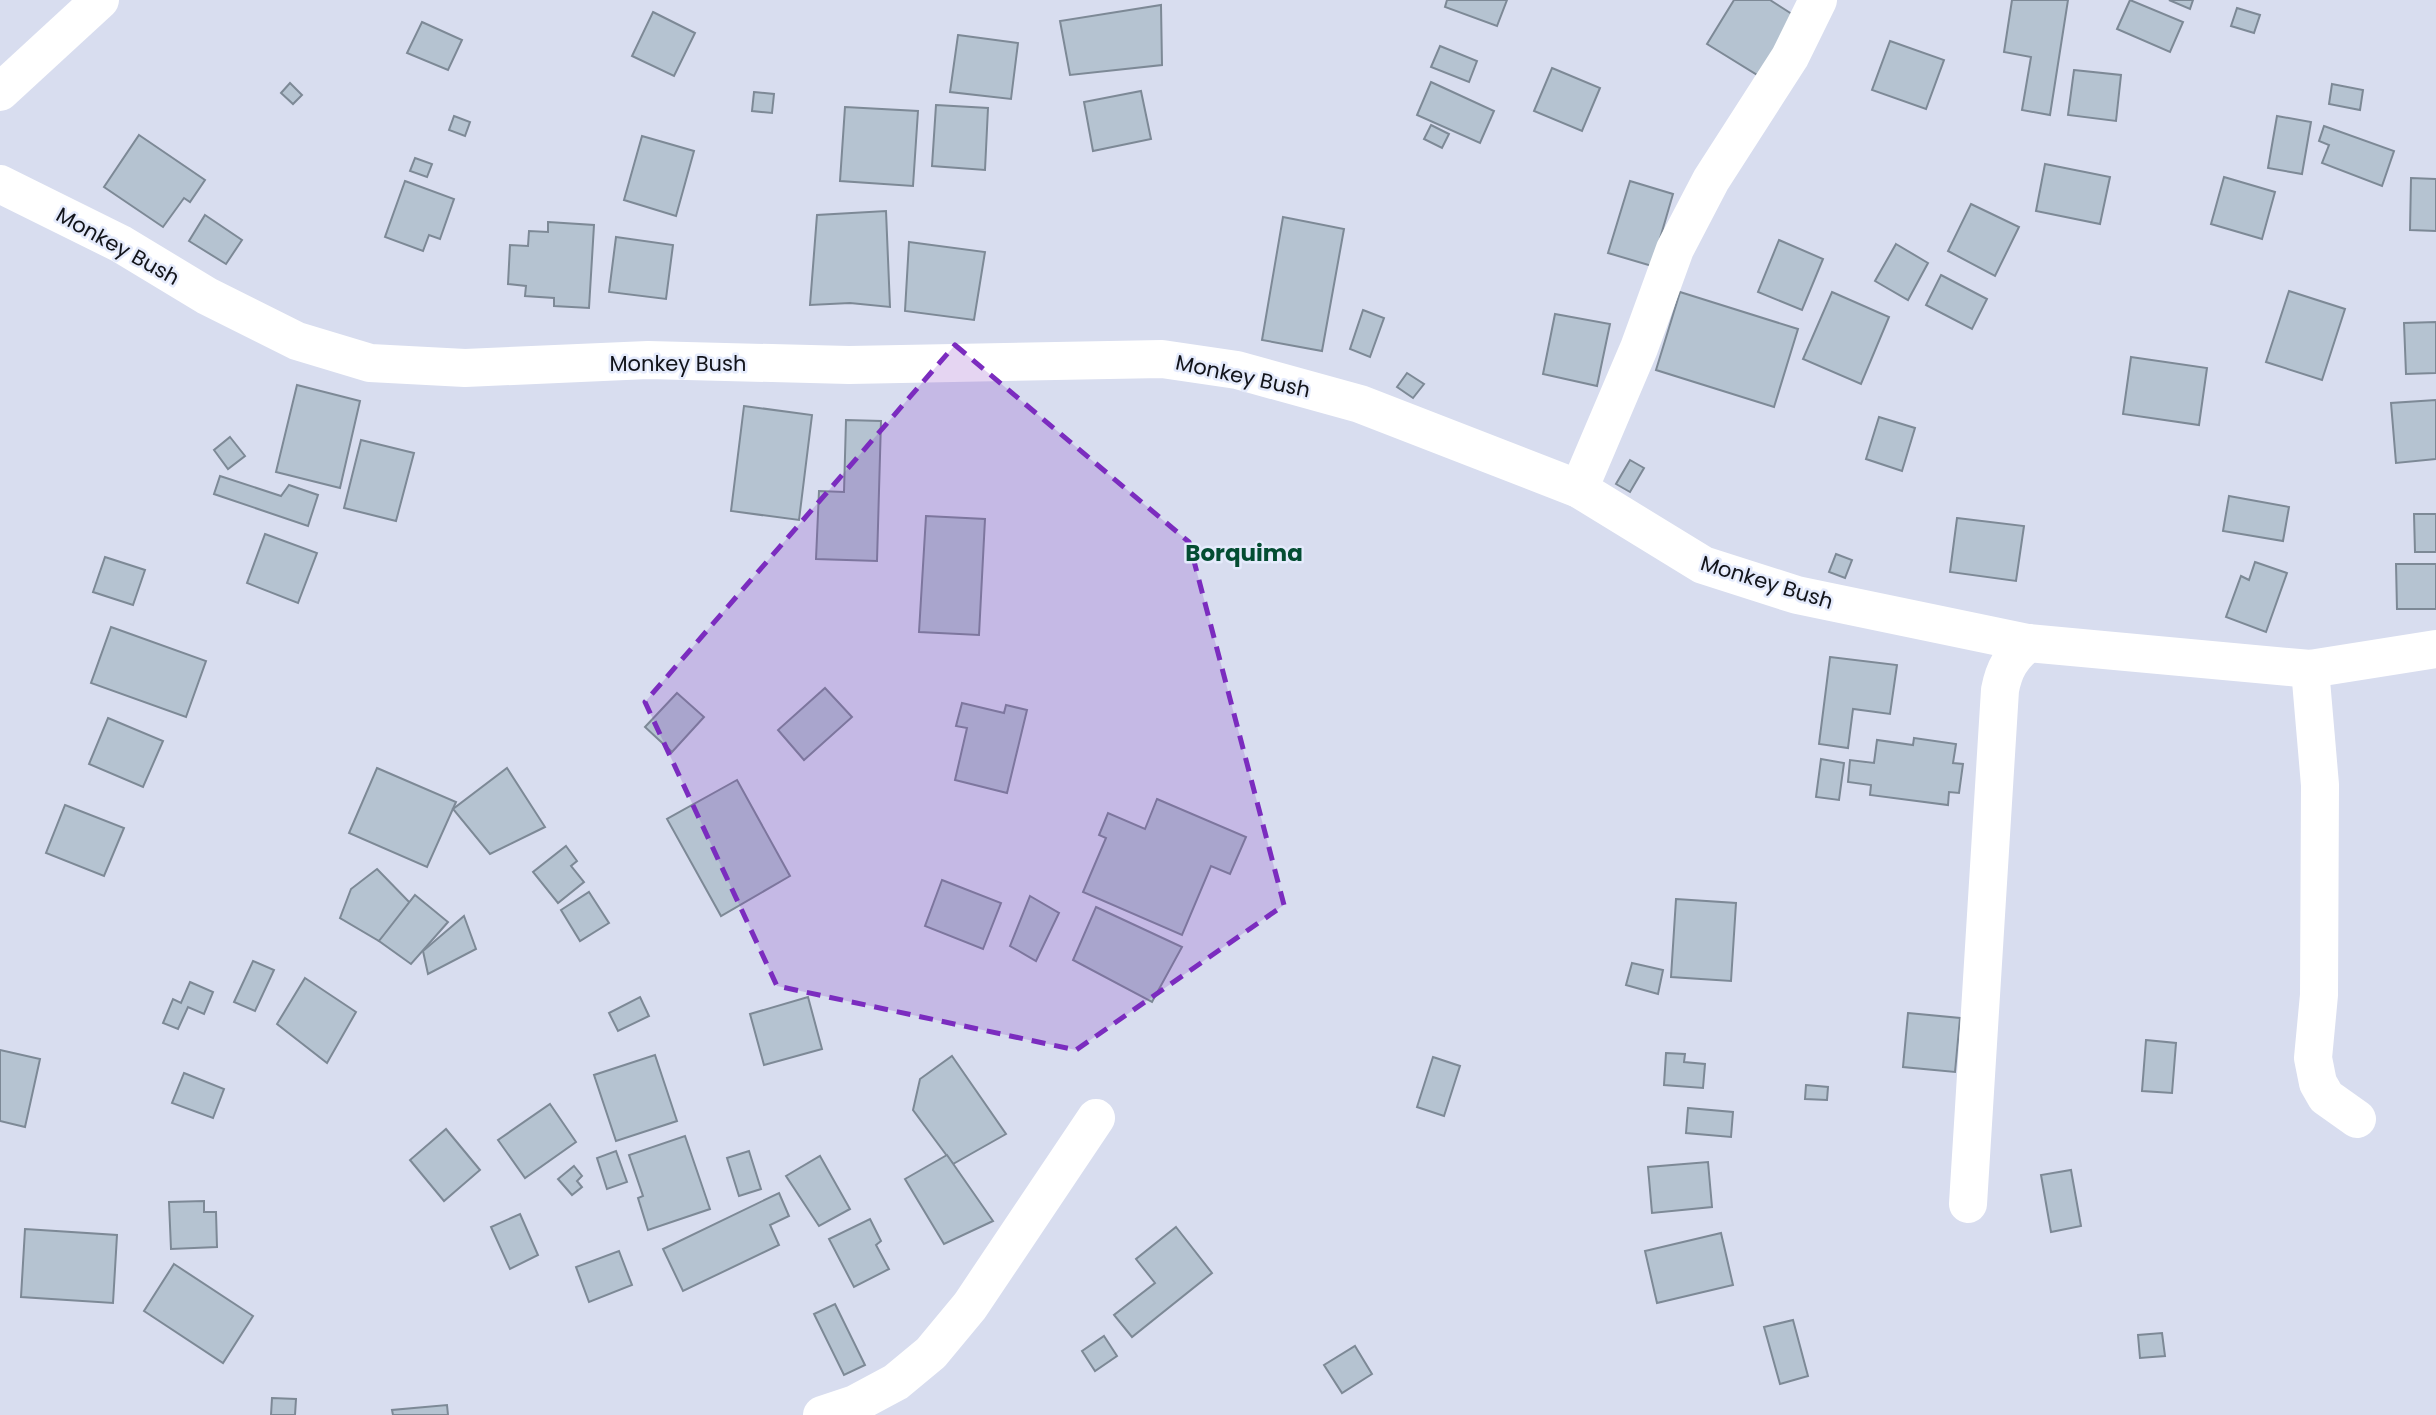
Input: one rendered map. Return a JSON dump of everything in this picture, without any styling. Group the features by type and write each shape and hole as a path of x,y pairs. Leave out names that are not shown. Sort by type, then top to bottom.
{"street":[{"path":"0,92 100,0"},
{"path":"1579,489 1639,348 1675,249 1711,180 1790,57 1818,0"},
{"name":"Monkey Bush","path":"0,184 121,244 207,296 297,341 370,363 465,368 648,360 849,365 1162,359 1237,370 1360,404 1579,489 1703,565 1797,596 2028,643 2310,669 2436,649"},
{"path":"1968,1204 2000,690 2004,669 2028,643"},
{"path":"2310,669 2320,785 2319,995 2313,1058 2318,1083 2326,1097 2357,1119"},
{"path":"822,1415 855,1404 886,1387 931,1353 970,1307 1096,1118"}],"highlighted area":[{"path":"955,345 1189,542 1284,905 1076,1050 777,986 645,702"}],"building":[{"path":"1447,0 1507,0 1497,26 1445,7"},
{"path":"1734,0 1770,0 1795,16 1759,76 1707,44"},
{"path":"2012,0 2068,0 2050,115 2022,110 2031,57 2004,52"},
{"path":"2130,0 2183,22 2170,52 2117,29"},
{"path":"2169,0 2193,0 2190,9"},
{"path":"1161,5 1162,65 1070,75 1060,21"},
{"path":"2237,8 2260,15 2254,33 2231,26"},
{"path":"653,12 695,33 674,76 632,56"},
{"path":"422,22 462,40 448,70 407,53"},
{"path":"958,35 1018,43 1011,99 950,92"},
{"path":"1890,41 1944,60 1926,109 1872,90"},
{"path":"1440,46 1477,61 1469,82 1431,67"},
{"path":"1552,68 1600,88 1582,131 1534,111"},
{"path":"2074,70 2121,75 2116,121 2068,115"},
{"path":"1431,82 1494,111 1480,143 1417,115"},
{"path":"290,83 302,95 293,104 281,93"},
{"path":"2332,84 2363,90 2360,110 2329,104"},
{"path":"1141,91 1151,139 1093,151 1084,102"},
{"path":"754,92 774,94 772,113 752,111"},
{"path":"936,105 988,108 985,170 932,166"},
{"path":"845,107 918,111 913,186 840,181"},
{"path":"454,116 470,122 465,136 449,130"},
{"path":"2277,116 2311,122 2302,174 2268,168"},
{"path":"1431,125 1449,134 1442,148 1424,139"},
{"path":"2324,126 2394,151 2382,186 2322,163 2329,145 2319,141"},
{"path":"139,135 205,180 190,202 184,198 163,227 104,187"},
{"path":"642,136 694,151 676,216 624,200"},
{"path":"415,158 432,164 427,177 410,171"},
{"path":"2045,164 2110,177 2100,224 2036,211"},
{"path":"2224,177 2275,192 2262,239 2211,224"},
{"path":"2411,178 2436,179 2436,231 2410,230"},
{"path":"405,181 454,199 440,239 429,235 423,251 385,237"},
{"path":"1630,181 1673,194 1652,266 1608,253"},
{"path":"1971,204 2019,227 1995,276 1948,251"},
{"path":"886,211 890,307 850,303 810,305 817,215"},
{"path":"205,215 242,240 226,264 189,241"},
{"path":"1283,217 1344,229 1322,351 1262,340"},
{"path":"548,222 594,225 589,308 554,306 554,298 525,296 526,286 508,284 510,245 528,246 529,231 548,232"},
{"path":"616,237 673,245 666,299 609,292"},
{"path":"1779,240 1823,259 1802,310 1758,292"},
{"path":"909,242 985,252 974,320 905,311"},
{"path":"1896,244 1928,263 1908,300 1875,281"},
{"path":"1941,275 1987,299 1972,329 1926,305"},
{"path":"2289,291 2345,309 2322,380 2266,362"},
{"path":"1680,292 1798,329 1774,407 1656,370"},
{"path":"1832,292 1889,317 1861,384 1803,359"},
{"path":"1363,310 1384,318 1370,357 1350,349"},
{"path":"1555,314 1610,324 1597,386 1543,374"},
{"path":"2436,322 2436,373 2406,374 2404,323"},
{"path":"2131,357 2207,368 2199,425 2123,414"},
{"path":"1407,373 1424,384 1413,398 1397,387"},
{"path":"297,385 360,401 340,488 276,472"},
{"path":"2436,400 2436,459 2396,463 2391,403"},
{"path":"744,406 812,415 799,520 731,511"},
{"path":"1879,417 1915,428 1902,471 1866,459"},
{"path":"846,420 881,421 877,561 816,559 819,491 844,492"},
{"path":"230,437 245,456 228,469 214,450"},
{"path":"361,440 414,453 396,521 344,508"},
{"path":"1630,460 1644,468 1630,492 1616,484"},
{"path":"220,476 281,496 289,485 318,495 308,526 214,494"},
{"path":"2229,496 2289,507 2283,541 2223,531"},
{"path":"2414,514 2436,514 2436,552 2415,552"},
{"path":"926,516 985,519 979,635 919,632"},
{"path":"1957,518 2024,526 2016,581 1950,572"},
{"path":"265,534 317,553 298,603 247,583"},
{"path":"1836,554 1852,560 1845,578 1829,572"},
{"path":"105,557 145,570 133,605 93,592"},
{"path":"2255,562 2287,573 2266,632 2226,617 2241,576 2249,580"},
{"path":"2396,564 2436,564 2436,609 2397,609"},
{"path":"111,627 206,661 186,717 91,683"},
{"path":"1830,657 1897,665 1890,714 1853,709 1848,748 1819,744"},
{"path":"825,688 852,717 804,760 778,730"},
{"path":"677,693 704,717 672,752 645,727"},
{"path":"962,703 1004,713 1006,705 1027,710 1007,793 955,780 967,728 956,726"},
{"path":"108,718 163,741 143,787 89,764"},
{"path":"1914,738 1956,744 1953,763 1963,764 1959,793 1949,792 1948,805 1870,795 1871,785 1848,782 1850,760 1874,763 1877,740 1913,745"},
{"path":"1821,759 1844,763 1839,800 1816,797"},
{"path":"377,768 456,802 427,867 349,833"},
{"path":"507,768 545,827 490,854 453,809"},
{"path":"737,780 790,876 721,916 667,819"},
{"path":"1157,799 1246,837 1230,874 1211,866 1182,935 1083,892 1106,838 1099,835 1108,813 1145,829"},
{"path":"65,805 124,828 104,876 46,853"},
{"path":"566,846 577,861 571,866 584,882 558,903 533,872"},
{"path":"377,869 414,907 379,941 340,918 351,889"},
{"path":"942,880 1001,903 983,949 925,926"},
{"path":"589,892 609,923 580,941 561,910"},
{"path":"415,895 448,922 411,964 379,941"},
{"path":"1030,896 1059,913 1036,961 1010,946"},
{"path":"1676,899 1736,903 1731,981 1671,977"},
{"path":"1096,907 1182,947 1152,1002 1073,960"},
{"path":"464,916 476,949 428,974 423,951"},
{"path":"253,961 274,970 255,1011 234,1002"},
{"path":"1632,963 1663,970 1658,994 1626,985"},
{"path":"305,978 356,1012 327,1063 277,1024"},
{"path":"190,982 213,992 204,1014 188,1007 178,1029 163,1023 173,999 181,1003"},
{"path":"640,997 649,1016 618,1031 609,1013"},
{"path":"808,997 822,1049 764,1065 750,1014"},
{"path":"1908,1013 1960,1018 1955,1072 1903,1067"},
{"path":"2146,1040 2176,1043 2172,1093 2142,1091"},
{"path":"0,1050 40,1059 25,1127 0,1121"},
{"path":"1666,1053 1685,1054 1684,1062 1705,1064 1703,1088 1664,1085"},
{"path":"655,1055 677,1121 616,1141 594,1075"},
{"path":"952,1056 1006,1134 953,1164 913,1110 920,1079"},
{"path":"1433,1057 1460,1066 1444,1116 1417,1107"},
{"path":"184,1073 224,1089 213,1118 172,1103"},
{"path":"1806,1085 1828,1087 1827,1100 1805,1099"},
{"path":"550,1104 576,1142 525,1178 498,1140"},
{"path":"1688,1108 1733,1112 1731,1137 1686,1133"},
{"path":"446,1129 480,1170 444,1201 410,1160"},
{"path":"685,1136 710,1209 648,1230 638,1198 643,1196 629,1155"},
{"path":"616,1151 627,1182 607,1189 597,1158"},
{"path":"749,1151 761,1189 739,1196 727,1158"},
{"path":"947,1155 993,1221 944,1244 905,1179"},
{"path":"820,1156 850,1209 819,1226 786,1176"},
{"path":"1708,1162 1712,1207 1652,1213 1648,1167"},
{"path":"574,1166 582,1176 577,1181 582,1187 572,1195 558,1179"},
{"path":"2071,1170 2081,1226 2051,1232 2041,1175"},
{"path":"779,1193 789,1216 770,1225 779,1245 683,1291 663,1249"},
{"path":"204,1201 204,1212 216,1212 217,1247 171,1249 169,1202"},
{"path":"520,1214 538,1255 510,1269 491,1227"},
{"path":"870,1219 881,1241 876,1245 889,1269 854,1287 829,1239"},
{"path":"1176,1227 1212,1273 1132,1337 1114,1315 1155,1283 1136,1259"},
{"path":"25,1229 117,1235 113,1303 21,1297"},
{"path":"1721,1233 1733,1285 1657,1303 1645,1251"},
{"path":"619,1251 632,1285 589,1302 576,1267"},
{"path":"174,1264 253,1316 223,1363 144,1311"},
{"path":"835,1304 865,1365 844,1375 814,1314"},
{"path":"1793,1320 1808,1376 1780,1384 1764,1327"},
{"path":"2162,1333 2165,1356 2140,1358 2138,1335"},
{"path":"1104,1336 1117,1356 1095,1371 1082,1351"},
{"path":"1355,1346 1372,1374 1342,1393 1324,1365"},
{"path":"272,1398 296,1399 295,1415 271,1415"},
{"path":"447,1405 448,1415 393,1415 392,1410"}],"district":[{"name":"Borquima","path":"1244,553"}]}
